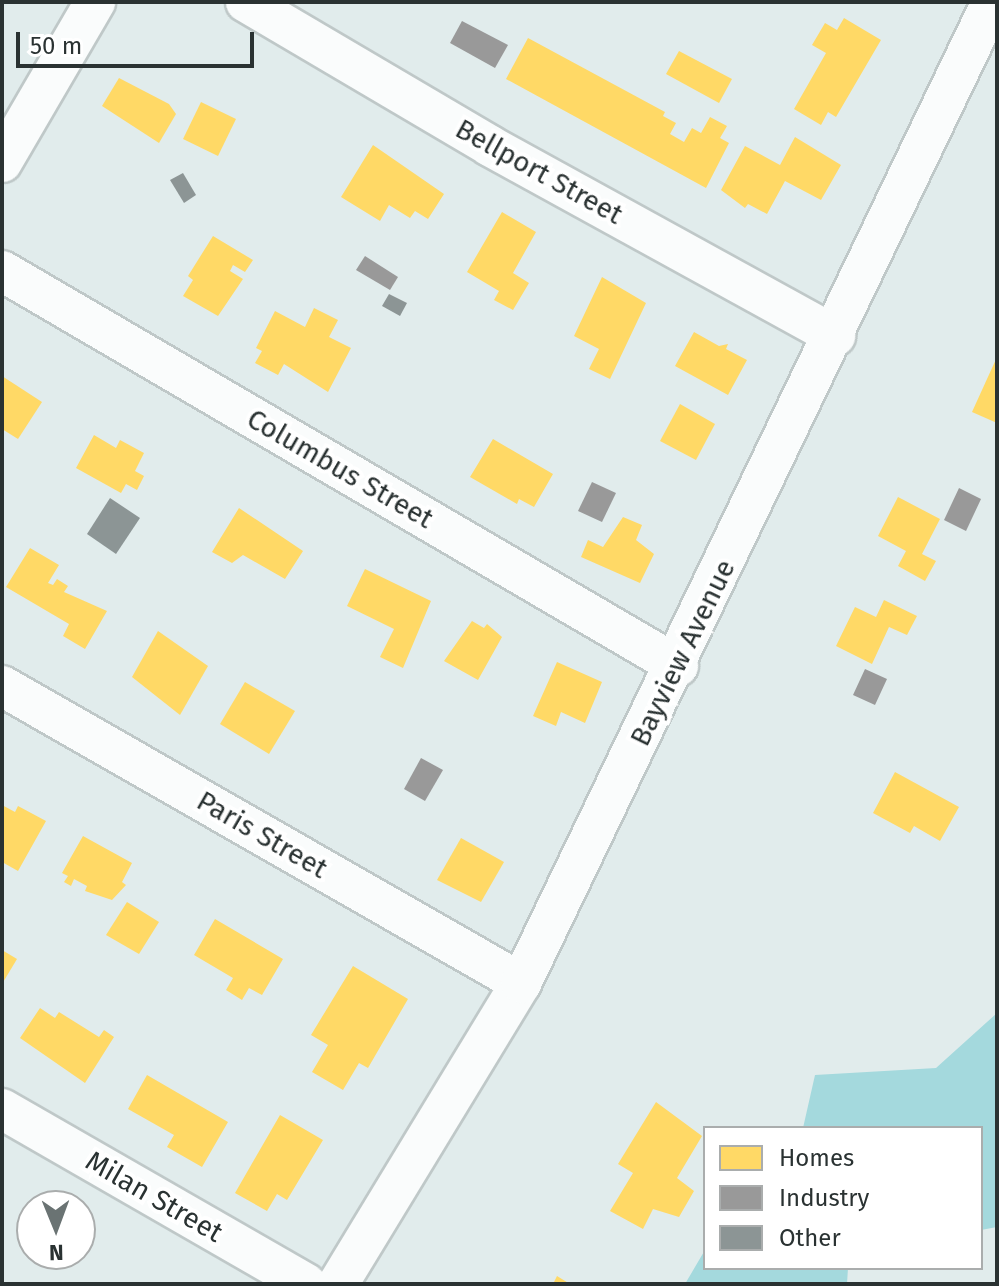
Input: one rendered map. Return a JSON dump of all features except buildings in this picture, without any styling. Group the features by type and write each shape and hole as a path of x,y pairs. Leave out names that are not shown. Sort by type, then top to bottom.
{"street":[{"path":"2,162 95,2"},
{"name":"Bellport Street","path":"246,2 490,146 835,336"},
{"name":"Bayview Avenue","path":"338,1284 521,983 678,666 835,336 985,4"},
{"name":"Columbus Street","path":"2,271 678,666"},
{"name":"Paris Street","path":"2,686 521,983"},
{"name":"Milan Street","path":"2,1109 306,1284"}],"shaded area":[{"path":"997,1013 997,1227 983,1230 983,1126 803,1126 815,1075 936,1068"},
{"path":"703,1253 703,1270 848,1270 847,1284 685,1284"}]}
